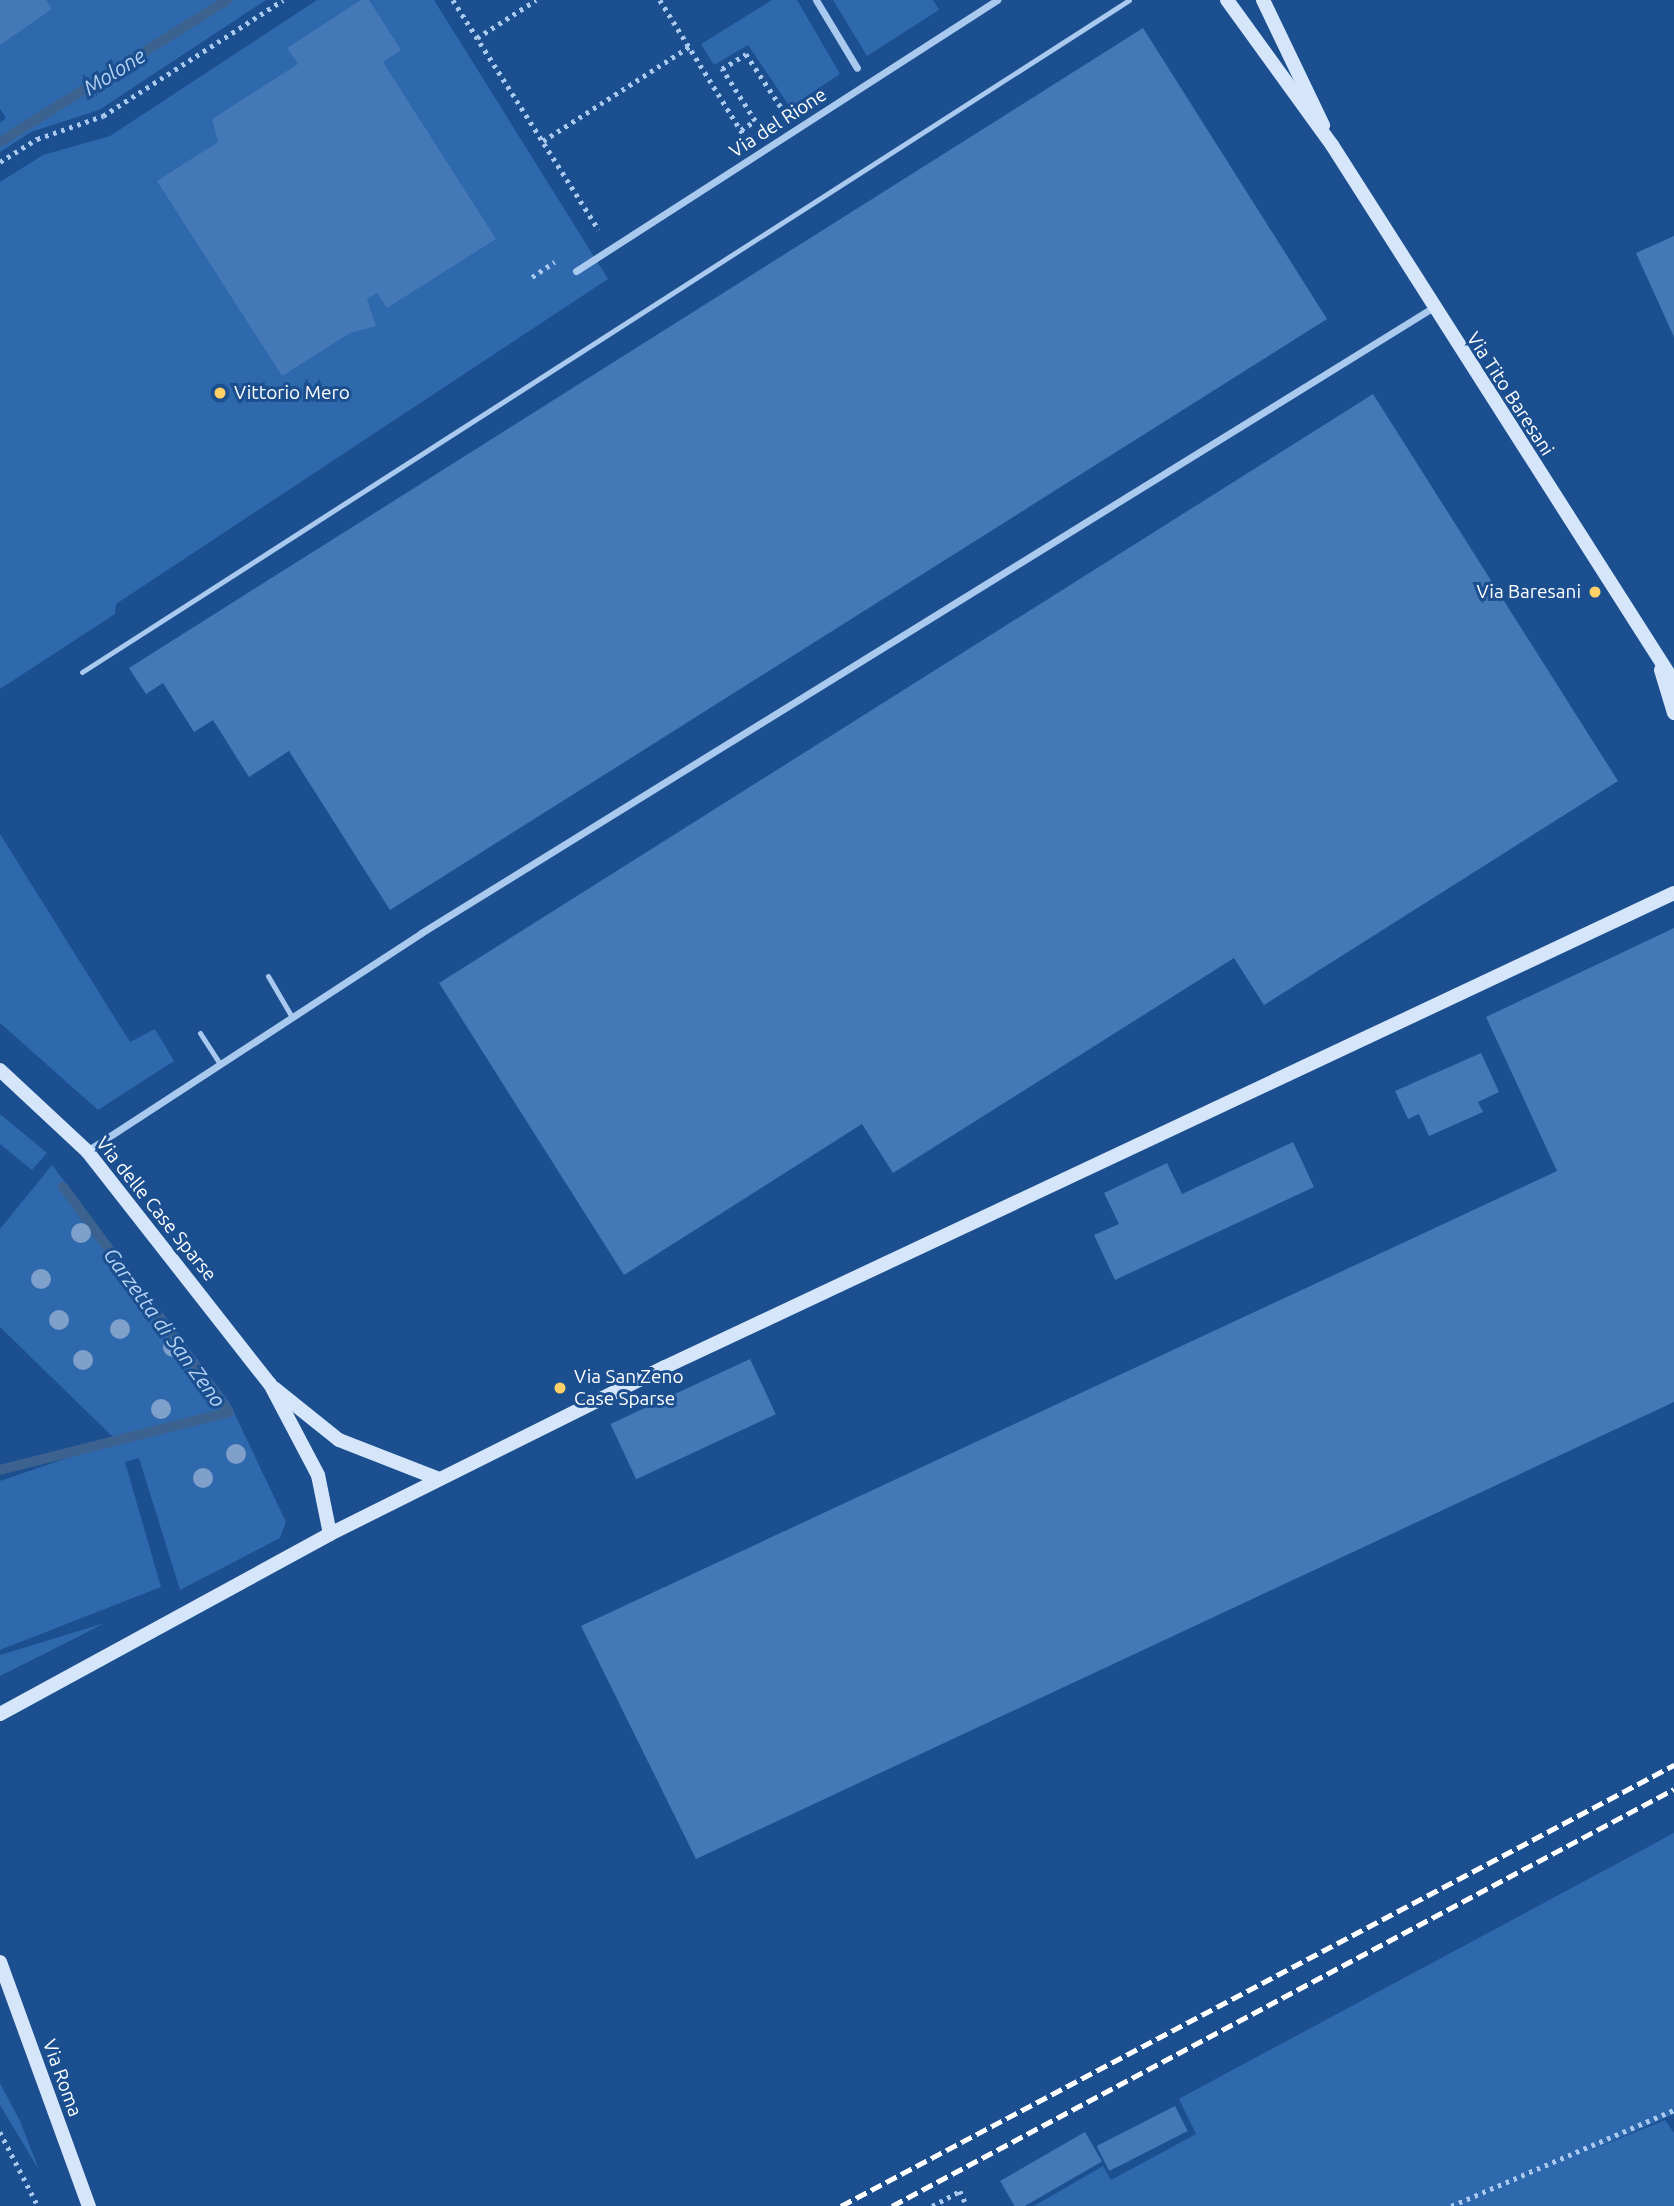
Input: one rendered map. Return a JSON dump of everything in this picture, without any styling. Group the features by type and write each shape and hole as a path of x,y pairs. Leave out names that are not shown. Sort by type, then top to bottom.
{"street":[{"path":"816,0 856,68"},
{"name":"Via del Rione","path":"576,271 997,0"},
{"name":"Via Tito Baresani","path":"1227,0 1332,145 1432,308 1658,662 1674,682"},
{"name":"Via Tito Baresani","path":"1262,0 1332,145"},
{"path":"87,1151 292,1017 1432,308"},
{"name":"Via Tito Baresani","path":"1658,662 1674,713"},
{"path":"0,1714 330,1534 439,1479 1674,893"},
{"name":"Via delle Case Sparse","path":"0,1070 87,1151 270,1384 318,1475 330,1534"},
{"name":"Via delle Case Sparse","path":"270,1384 339,1440 439,1479"},
{"name":"Via Roma","path":"0,1962 89,2206"}],"lane":[{"path":"82,672 1129,0"},
{"path":"268,975 292,1017"},
{"path":"200,1033 220,1064"}],"path":[{"path":"0,162 37,139 103,116 283,0"},
{"path":"453,0 600,231 589,239"},
{"path":"477,38 536,0"},
{"path":"660,0 747,140 751,137"},
{"path":"543,141 689,47"},
{"path":"741,130 755,121 722,69 746,54 786,114"},
{"path":"532,277 566,254"},
{"path":"1451,2206 1674,2110"},
{"path":"0,2132 38,2206"},
{"path":"932,2206 960,2190 967,2206"}],"shaded area":[{"path":"0,0 266,0 99,110 31,132 0,152 0,123 6,118 0,109"},
{"name":"Vittorio Mero","path":"317,0 434,0 608,279 116,604 115,614 0,689 0,182 43,155 110,136"},
{"path":"772,0 797,0 840,74 790,107 748,45 714,65 701,44"},
{"path":"833,0 933,0 939,10 867,56"},
{"path":"0,834 130,1042 155,1029 174,1061 98,1110 0,1023"},
{"path":"0,1114 47,1153 32,1170 0,1144"},
{"path":"52,1165 229,1402 286,1522 280,1538 180,1590 139,1458 125,1462 161,1587 0,1650 0,1481 117,1441 0,1327 0,1229"},
{"path":"105,1623 50,1651 0,1676 0,1655"},
{"path":"1674,1833 1674,2114 1584,2153 1665,2120 1674,2133 1674,2206 1034,2206 1103,2166 1111,2180 1196,2134 1179,2099"},
{"path":"0,2083 20,2121 39,2170 0,2105"}],"building":[{"path":"0,0 46,0 52,9 0,45"},
{"path":"361,0 369,0 401,50 383,62 496,239 387,308 377,293 367,299 376,326 350,333 282,376 157,181 218,142 212,119 298,64 287,48"},
{"path":"1143,28 1327,319 390,910 289,751 249,777 213,720 194,732 163,683 146,694 129,668"},
{"path":"1674,236 1674,337 1636,253"},
{"path":"1373,394 1618,781 1264,1005 1234,958 893,1173 862,1124 624,1275 439,983"},
{"path":"1674,928 1674,1402 696,1859 581,1626 1557,1171 1486,1017"},
{"path":"1481,1053 1499,1092 1478,1102 1483,1112 1429,1136 1419,1114 1408,1119 1395,1091"},
{"path":"1293,1142 1314,1187 1115,1280 1094,1235 1119,1224 1104,1193 1167,1163 1182,1194"},
{"path":"750,1359 776,1414 636,1479 610,1424"},
{"path":"1175,2106 1188,2131 1109,2171 1097,2146"},
{"path":"1085,2132 1102,2161 1025,2206 1015,2206 1000,2181"}],"waterway":[{"name":"Molone","path":"0,142 227,0"},
{"name":"Garzetta di San Zeno","path":"0,1470 229,1412 63,1187"}],"railway":[{"path":"841,2206 1674,1765"},
{"path":"892,2206 1674,1789"}],"place":[{"name":"Vittorio Mero","path":"220,393"},
{"name":"Via Baresani","path":"1595,592"},
{"name":"Via San Zeno Case Sparse","path":"560,1388"}]}
